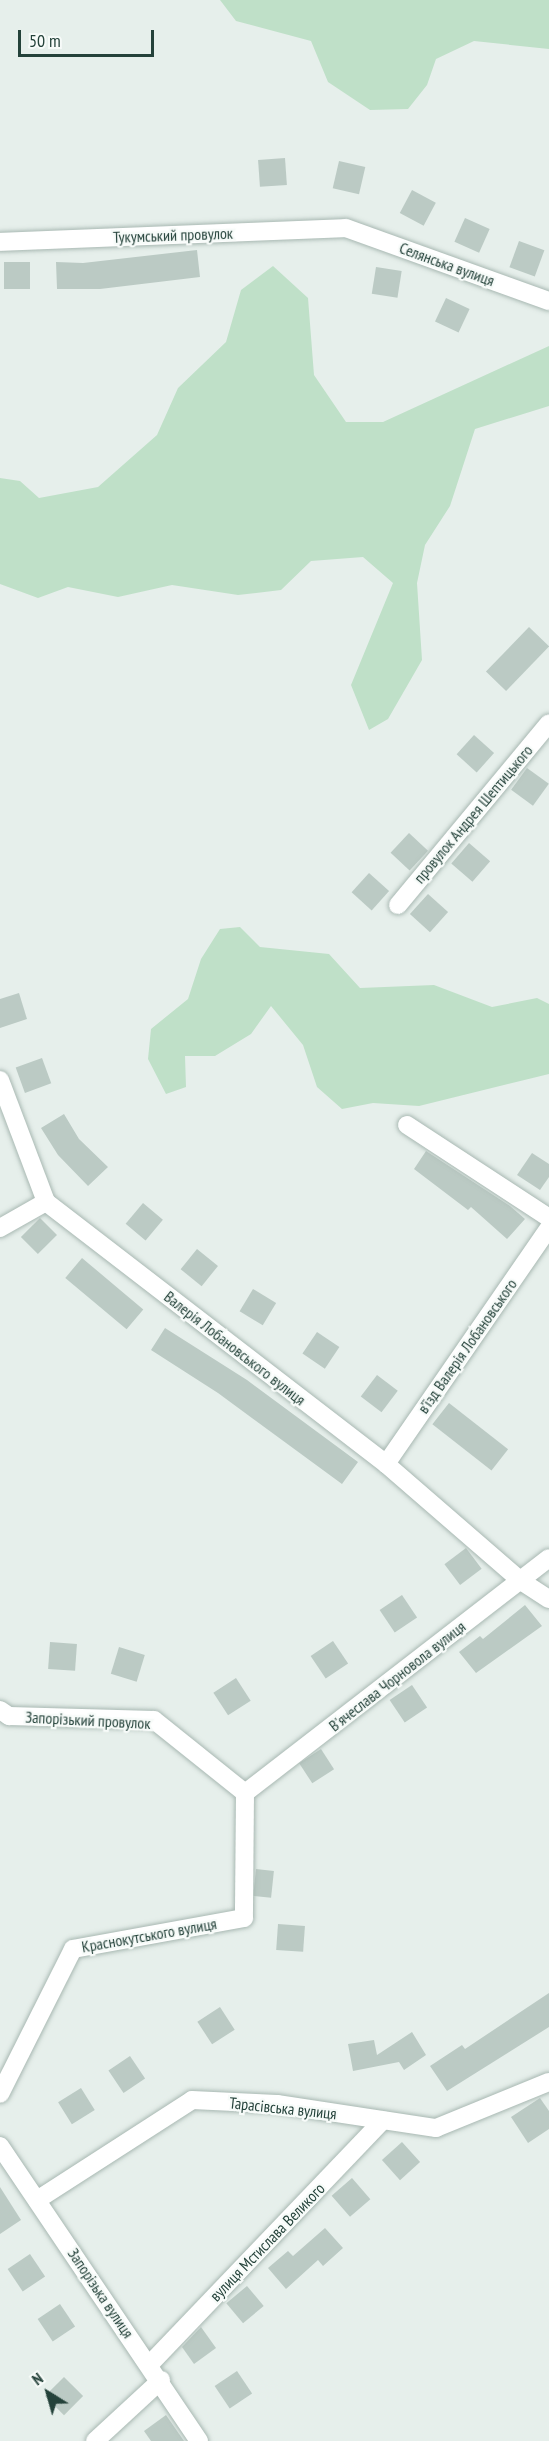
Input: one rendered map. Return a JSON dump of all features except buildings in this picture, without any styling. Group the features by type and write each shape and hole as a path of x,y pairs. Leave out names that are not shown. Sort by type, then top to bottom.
{"street":[{"name":"Тукумський провулок","path":"0,242 346,228"},
{"name":"Селянська вулиця","path":"346,228 549,301"},
{"name":"провулок Андрея Шептицького","path":"398,905 549,723"},
{"path":"0,1080 46,1202 0,1228"},
{"path":"407,1125 549,1218"},
{"name":"Валерія Лобановського вулиця","path":"46,1202 386,1464 521,1581 549,1599"},
{"name":"в’їзд Валерія Лобановського","path":"386,1464 549,1228"},
{"name":"В'ячеслава Чорновола вулиця","path":"244,1793 549,1558"},
{"name":"Запорізький провулок","path":"0,1710 9,1716 154,1720 244,1793"},
{"name":"Краснокутського вулиця","path":"0,2094 73,1949 244,1918 244,1793"},
{"name":"Тарасівська вулиця","path":"37,2200 192,2100 277,2104 436,2128 549,2082"},
{"name":"вулиця Мстислава Великого","path":"150,2364 383,2120"},
{"name":"Запорізька вулиця","path":"0,2146 161,2380 199,2441"},
{"path":"95,2441 161,2380"}],"green space":[{"path":"220,0 549,0 549,49 474,41 436,59 427,85 408,109 370,110 328,82 311,41 236,21"},
{"path":"273,266 308,298 314,375 346,422 383,422 549,346 549,406 475,429 450,506 425,545 417,583 422,660 388,719 369,730 351,685 393,583 363,557 311,561 281,590 238,595 172,585 118,597 68,587 38,598 0,584 0,478 20,481 39,498 98,487 157,435 178,388 226,342 241,290"},
{"path":"240,927 260,947 329,954 360,988 434,985 492,1007 537,998 549,1004 549,1074 419,1106 373,1103 342,1109 317,1087 303,1045 271,1006 251,1034 215,1056 185,1056 186,1087 166,1094 148,1059 151,1029 188,999 201,959 220,929"}]}
